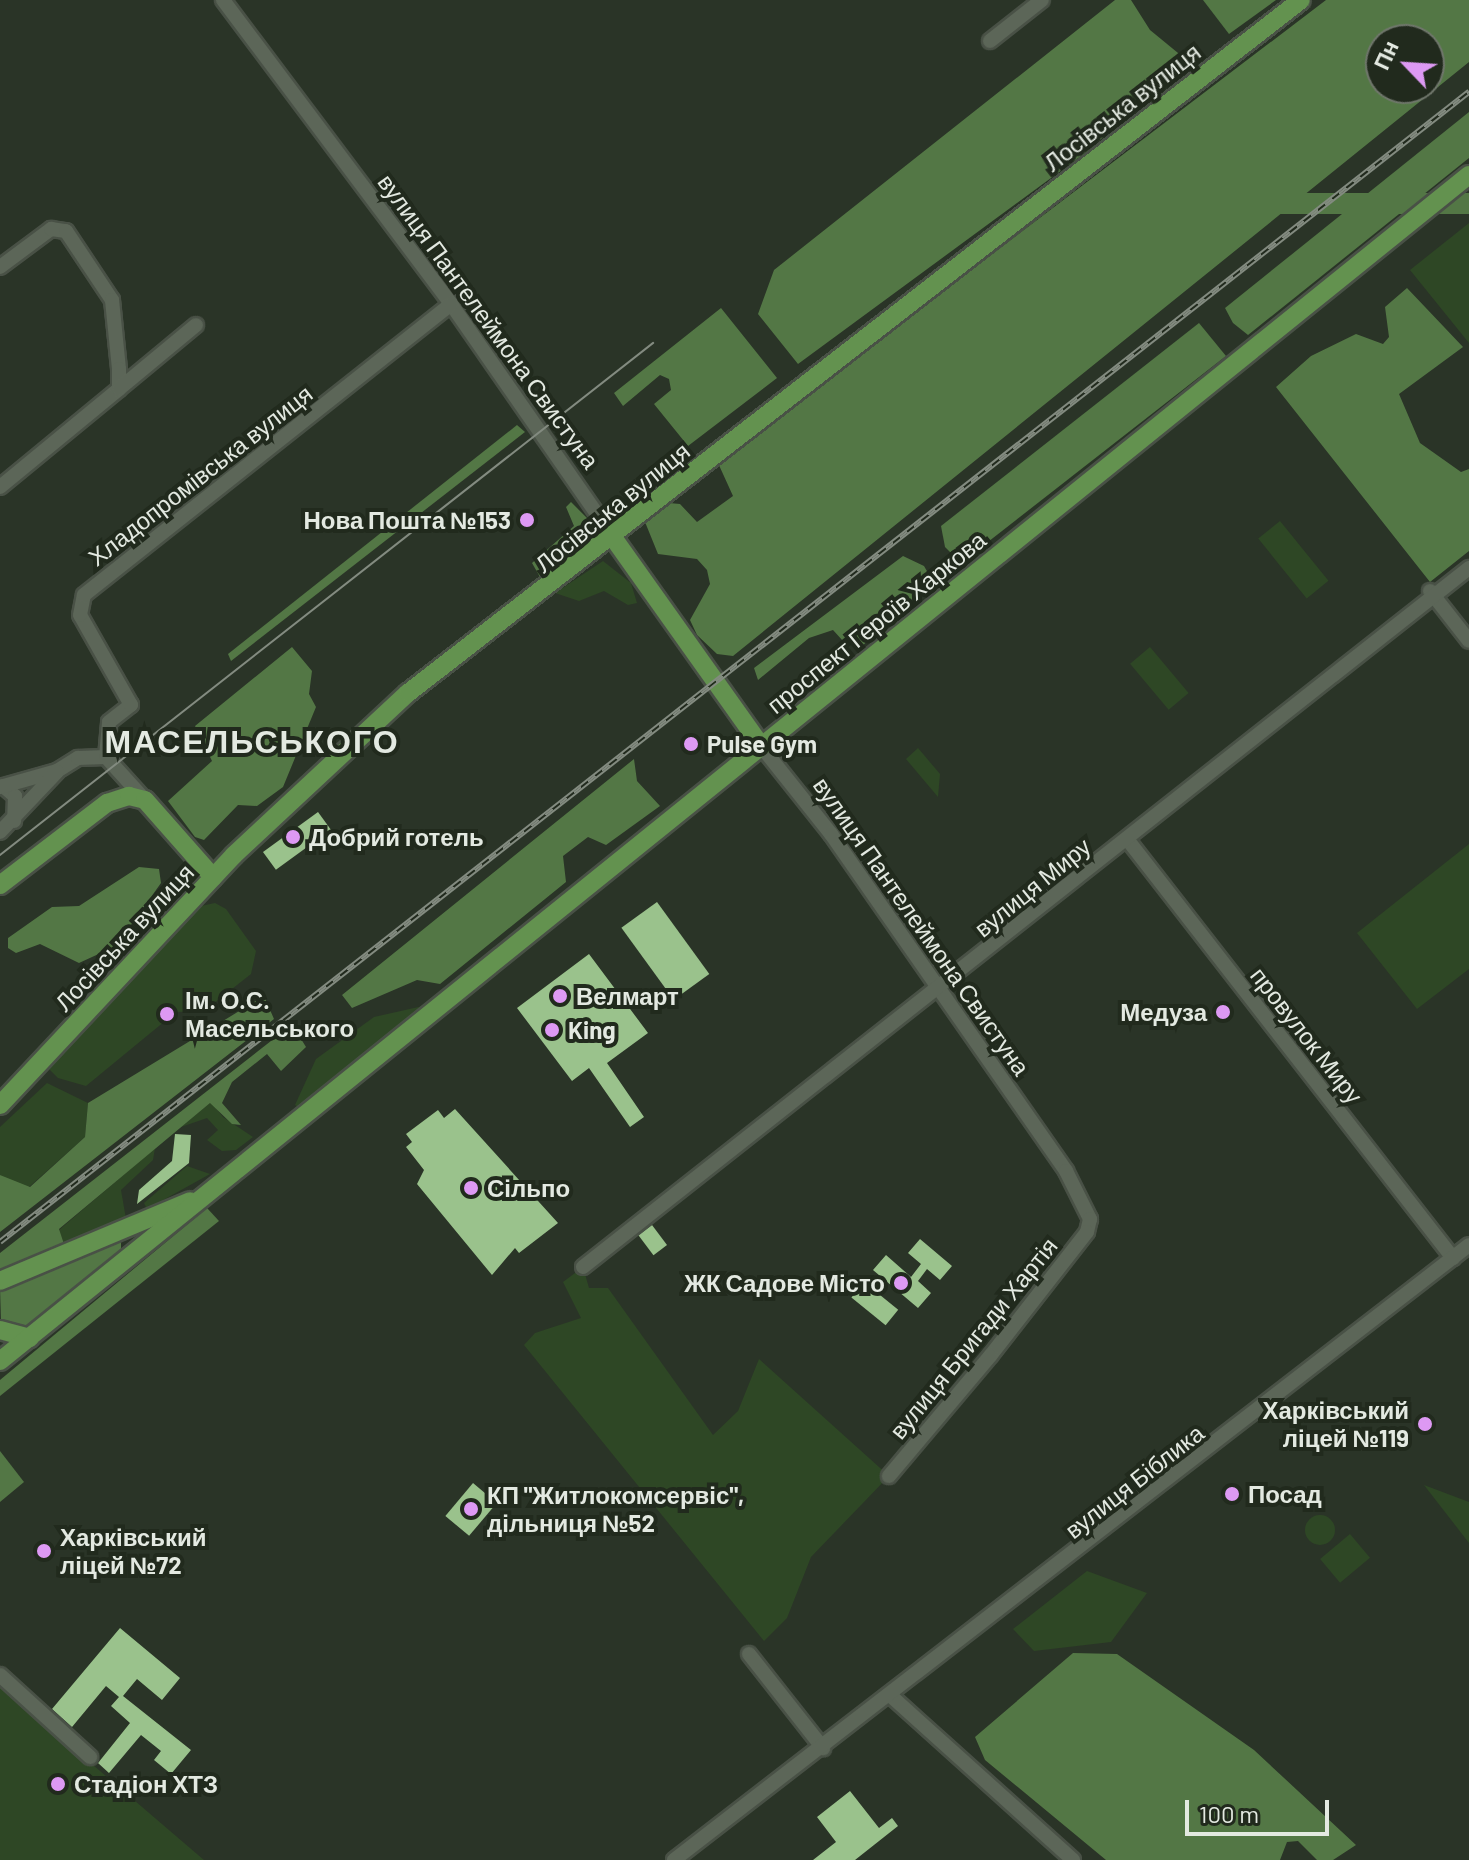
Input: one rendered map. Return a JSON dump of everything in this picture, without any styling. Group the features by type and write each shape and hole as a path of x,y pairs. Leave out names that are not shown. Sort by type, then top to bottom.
{"main road":[{"name":"Лосівська вулиця","path":"0,1105 213,877 408,693 1301,0"},
{"name":"проспект Героїв Харкова","path":"0,1361 117,1270 200,1197 1469,175"},
{"name":"вулиця Пантелеймона Свистуна","path":"612,536 761,746"},
{"path":"0,885 107,803 129,796 145,800 213,877"},
{"name":"проспект Героїв Харкова","path":"0,1281 200,1197"},
{"path":"112,1232 129,1245 117,1270"},
{"path":"0,1330 30,1338"}],"street":[{"name":"вулиця Пантелеймона Свистуна","path":"223,0 451,304 612,536"},
{"path":"990,41 1042,0"},
{"path":"0,267 51,229 66,231 115,309 119,389"},
{"name":"Хладопромівська вулиця","path":"106,757 109,722 131,705 80,615 84,595 451,304"},
{"path":"0,487 196,325"},
{"name":"вулиця Миру","path":"583,1267 1127,839 1431,593 1469,568"},
{"path":"1431,593 1469,641"},
{"name":"вулиця Пантелеймона Свистуна","path":"761,746 939,988 1066,1171 1090,1227"},
{"path":"1,786 57,771 78,758 106,757 145,800"},
{"path":"0,832 14,821 57,771"},
{"path":"1,786 15,796 14,821"},
{"name":"провулок Миру","path":"1127,839 1453,1258"},
{"name":"вулиця Бригади Хартія","path":"889,1476 1090,1227"},
{"name":"вулиця Біблика","path":"823,1748 1469,1245"},
{"path":"674,1860 823,1748 749,1654"},
{"path":"0,1675 90,1757"},
{"path":"891,1696 1073,1860"}],"green space":[{"path":"1115,0 1131,0 1150,30 1189,62 1085,153 798,364 758,314 774,270"},
{"path":"1203,0 1276,0 1229,34"},
{"path":"1326,0 1469,0 1469,62 1445,81 1445,24 1365,24 1365,104 1417,104 733,656 717,654 697,635 690,620 710,584 707,570 697,559 658,554 645,522 669,503 680,504 697,522 733,496 718,463"},
{"path":"1469,112 1469,158 1248,335 1233,323 1225,308"},
{"path":"1276,193 1469,193 1469,214 1276,214"},
{"path":"1469,223 1469,343 1410,270"},
{"path":"1407,288 1463,347 1399,394 1420,443 1461,472 1469,469 1469,551 1430,582 1276,387 1311,356 1356,334 1383,344 1389,337 1385,307"},
{"path":"721,308 777,378 688,446 654,404 671,390 669,379 660,375 623,406 614,393"},
{"path":"1199,323 1226,356 961,563 945,547 941,526"},
{"path":"517,425 525,432 231,661 228,654"},
{"path":"571,502 589,520 589,539 540,577 532,563 574,526 566,507"},
{"path":"1280,521 1328,581 1307,598 1258,539"},
{"path":"903,556 924,566 935,585 863,645 843,641 833,630 809,638 758,680 754,668"},
{"path":"603,561 631,583 637,603 628,605 604,591 579,601 555,593"},
{"path":"292,647 312,671 309,694 316,707 283,787 257,806 238,805 204,840 195,837 168,801 212,761 195,726"},
{"path":"1150,647 1189,693 1169,710 1130,664"},
{"path":"918,748 940,774 938,797 906,759"},
{"path":"634,759 637,781 660,806 606,845 588,837 563,856 566,882 440,984 417,980 352,1008 342,995"},
{"path":"1469,844 1469,969 1417,1009 1357,933"},
{"path":"139,867 159,869 161,883 116,946 79,963 40,944 16,953 8,948 8,938 52,907 79,906"},
{"path":"215,903 226,909 256,951 251,974 204,1011 176,1012 86,1086 58,1078 49,1069 59,1054 201,906"},
{"path":"264,996 274,1019 0,1232 0,1175 30,1187 85,1137 88,1103"},
{"path":"423,1006 298,1107 295,1105 316,1059 374,1017"},
{"path":"285,1030 298,1034 306,1047 281,1071 267,1054 232,1082 222,1103 241,1125 232,1124 210,1103 59,1229 65,1247 0,1276 0,1253"},
{"path":"47,1083 88,1103 85,1137 29,1187 20,1186 0,1175 0,1127"},
{"path":"211,1102 223,1117 253,1137 236,1150 222,1151 207,1140 218,1130 207,1118 181,1127"},
{"path":"155,1148 153,1160 121,1190 126,1219 65,1247 59,1230"},
{"path":"187,1166 210,1174 147,1209 144,1203"},
{"path":"207,1208 219,1221 0,1396 0,1380"},
{"path":"121,1239 121,1253 23,1330 1,1322 0,1287"},
{"path":"583,1267 589,1288 608,1288 713,1435 738,1411 759,1359 889,1476 811,1557 787,1618 764,1641 524,1345 535,1333 581,1318 563,1282"},
{"path":"0,1451 24,1482 0,1502"},
{"path":"1424,1485 1469,1502 1469,1543"},
{"path":"1320,1515 1330,1520 1335,1530 1330,1540 1320,1545 1310,1540 1305,1530 1310,1520"},
{"path":"1350,1534 1370,1558 1340,1583 1320,1559"},
{"path":"1087,1571 1147,1593 1111,1642 1034,1651 1013,1629"},
{"path":"1073,1653 1117,1654 1254,1750 1356,1845 1333,1860 1317,1860 1298,1841 1287,1842 1280,1860 1106,1860 985,1760 975,1737"},
{"name":"Стадіон ХТЗ","path":"0,1676 58,1735 204,1860 0,1860"}],"building":[{"path":"318,812 331,830 276,870 263,852"},
{"path":"657,902 709,974 674,1000 621,928"},
{"path":"589,954 648,1033 607,1063 644,1117 630,1127 589,1068 572,1081 517,1008"},
{"name":"Сільпо","path":"455,1109 558,1223 519,1253 515,1248 492,1275 417,1184 424,1170 406,1147 412,1142 406,1134 438,1110 444,1118"},
{"path":"175,1134 191,1135 189,1163 137,1204 139,1190 172,1161"},
{"path":"652,1225 667,1245 653,1255 638,1235"},
{"name":"ЖК Садове Місто","path":"920,1239 952,1266 940,1280 927,1269 918,1281 931,1293 918,1308 873,1270 886,1255 911,1277 921,1264 908,1253"},
{"path":"864,1282 898,1310 886,1325 851,1298"},
{"name":"КП \"Житлокомсервіс\", дільниця №52","path":"473,1483 497,1503 469,1536 445,1516"},
{"path":"120,1628 180,1678 162,1700 137,1679 123,1696 191,1750 171,1774 154,1760 161,1751 141,1735 109,1773 98,1763 130,1723 111,1706 119,1697 106,1686 72,1727 52,1709"},
{"path":"850,1791 879,1828 892,1818 898,1826 855,1860 813,1860 836,1842 817,1817"}],"tram line":[{"path":"0,855 653,343"}],"railway":[{"path":"0,1242 1469,92"}],"place":[{"name":"Нова Пошта №153","path":"527,520"},
{"name":"Pulse Gym","path":"691,744"},
{"name":"Добрий готель","path":"293,837"},
{"name":"Велмарт","path":"560,996"},
{"name":"Медуза","path":"1223,1012"},
{"name":"Ім. О.С. Масельського","path":"167,1014"},
{"name":"King","path":"552,1030"},
{"name":"Сільпо","path":"471,1188"},
{"name":"ЖК Садове Місто","path":"901,1283"},
{"name":"Харківський ліцей №119","path":"1425,1424"},
{"name":"Посад","path":"1232,1494"},
{"name":"КП \"Житлокомсервіс\", дільниця №52","path":"471,1509"},
{"name":"Харківський ліцей №72","path":"44,1551"},
{"name":"Стадіон ХТЗ","path":"58,1784"}],"district":[{"name":"МАСЕЛЬСЬКОГО","path":"252,740"}]}
